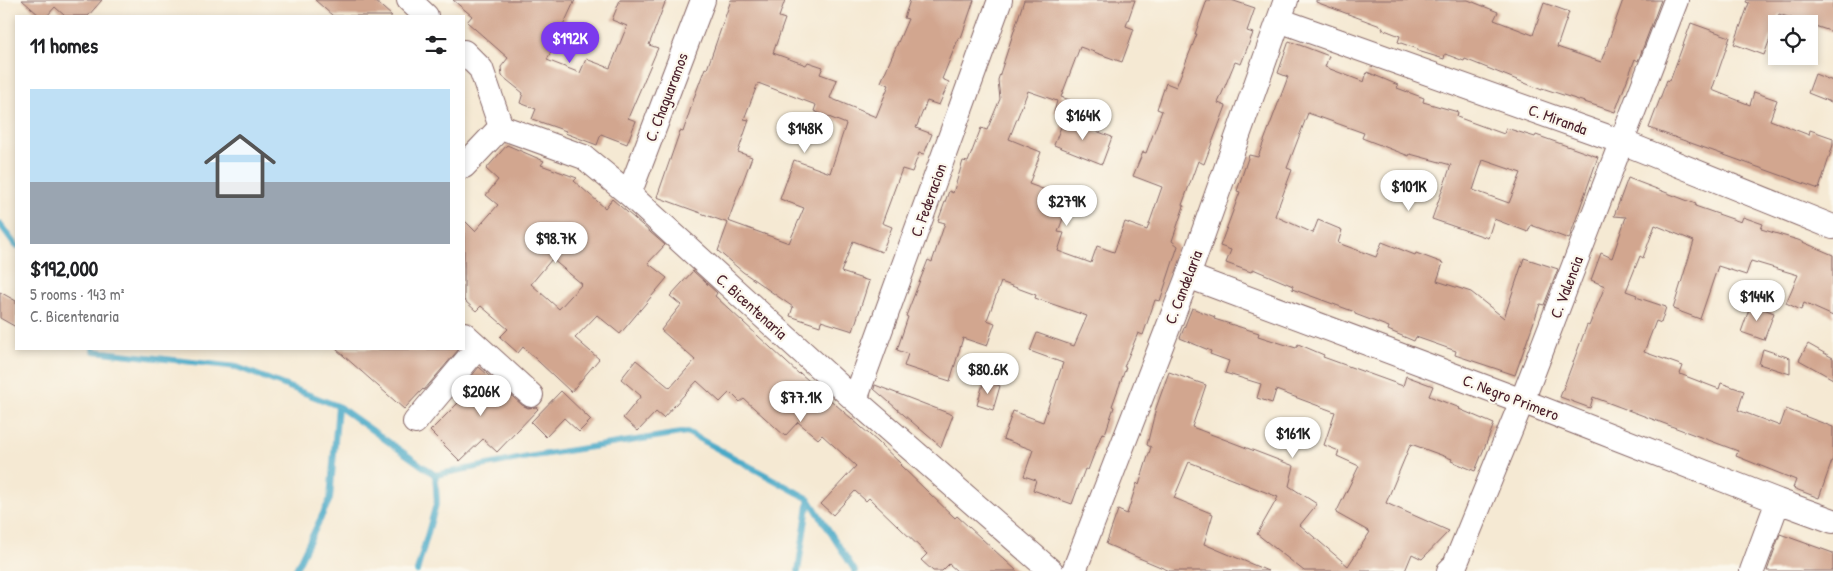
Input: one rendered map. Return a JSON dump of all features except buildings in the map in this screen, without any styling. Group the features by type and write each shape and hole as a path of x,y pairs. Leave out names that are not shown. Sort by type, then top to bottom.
{"street":[{"path":"409,0 425,15"},
{"name":"C. Chaguaramos","path":"629,194 704,0"},
{"name":"C. Federacion","path":"855,400 1000,0"},
{"name":"C. Valencia","path":"1455,569 1522,401 1676,0"},
{"name":"C. Miranda","path":"1283,10 1622,142 1833,227"},
{"name":"C. Candelaria","path":"1074,571 1188,276 1283,10"},
{"path":"465,53 481,69 501,127 465,165"},
{"name":"C. Bicentenaria","path":"501,127 584,158 629,194 855,400 1051,571"},
{"name":"C. Negro Primero","path":"1188,276 1522,401 1833,521"},
{"path":"471,341 531,395"},
{"path":"415,422 465,350"},
{"path":"1752,571 1778,501"}],"waterway":[{"path":"0,224 15,245"},
{"path":"94,350 237,367 338,406 435,475 528,457 687,432 809,499 855,571"},
{"path":"295,571 330,499 338,406"},
{"path":"417,571 437,501 435,475"},
{"path":"798,571 809,499"}]}
